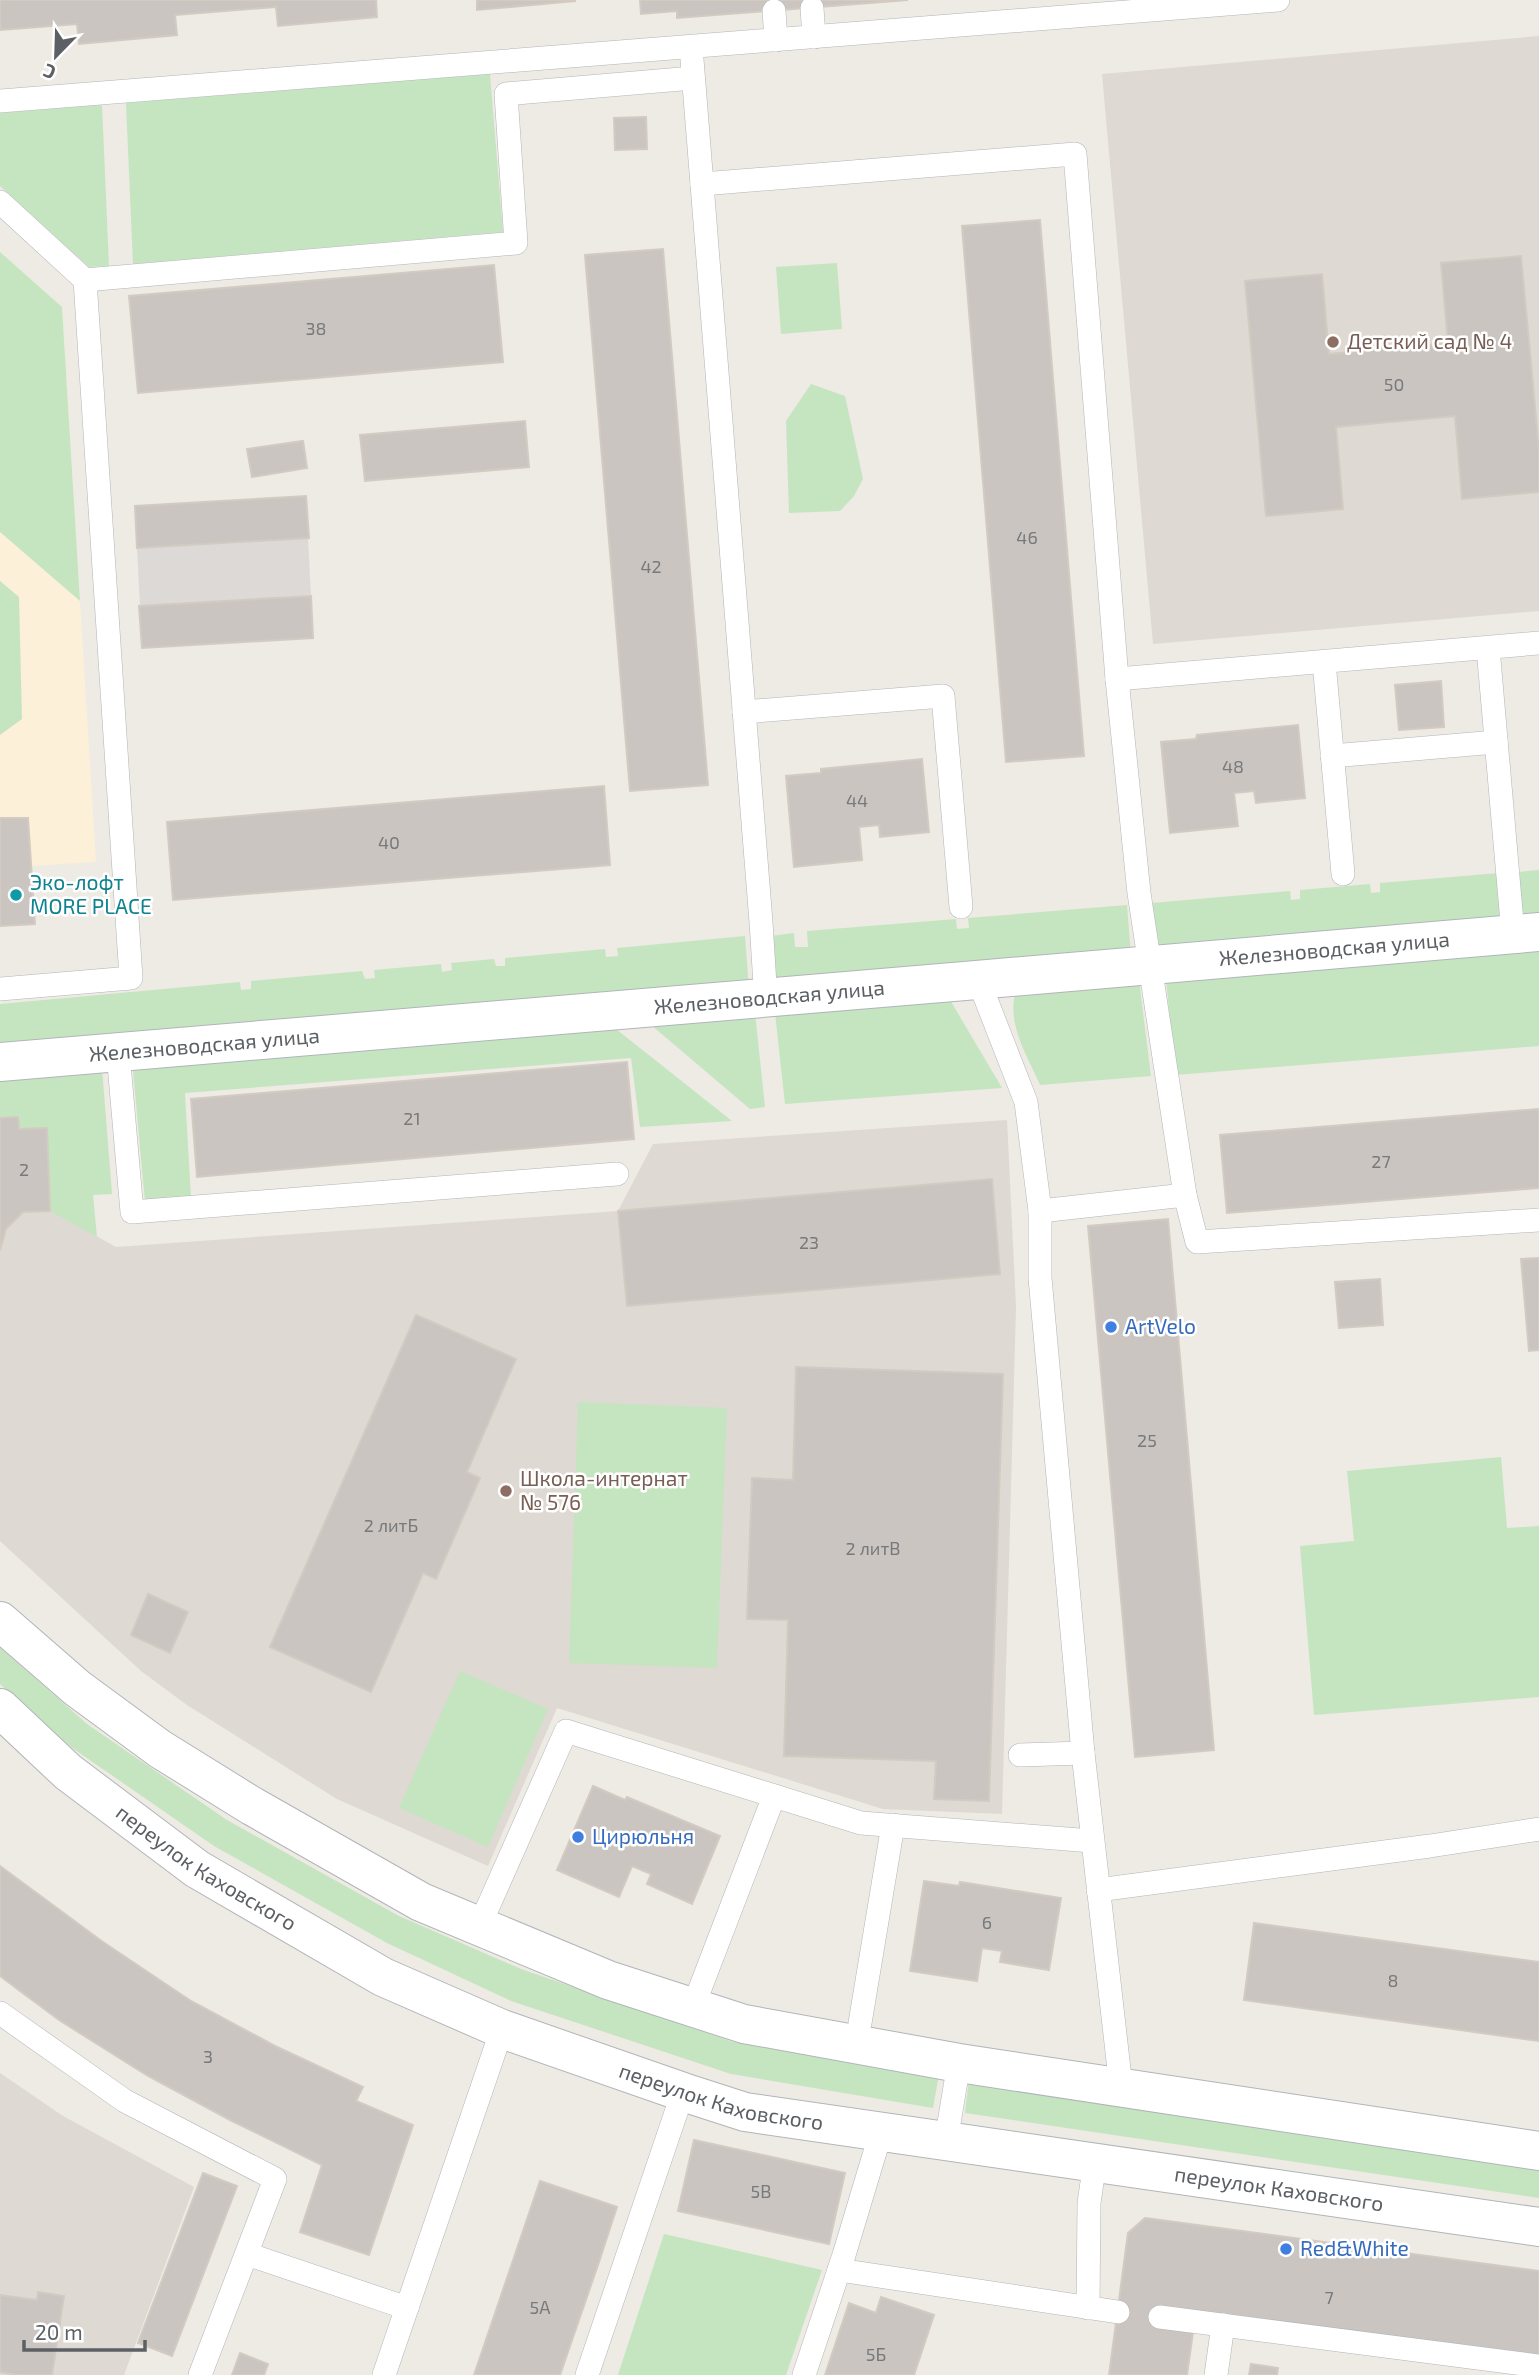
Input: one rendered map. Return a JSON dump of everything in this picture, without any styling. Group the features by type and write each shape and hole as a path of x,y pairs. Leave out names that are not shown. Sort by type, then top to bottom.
{"street":[{"name":"Железноводская улица","path":"0,1062 613,1010 766,1000 978,979 1526,933"},
{"path":"0,1621 77,1688 160,1749 252,1806 421,1902 608,1980 744,2024 959,2063 1539,2151"},
{"name":"переулок Каховского","path":"0,1708 68,1772 197,1869 383,1977 502,2029 683,2092 745,2112 1539,2227"}],"lane":[{"path":"0,101 1278,0"},
{"path":"812,8 814,37"},
{"path":"774,11 776,40"},
{"path":"691,47 766,1000"},
{"path":"85,280 516,243 506,94 693,78"},
{"path":"702,184 1075,154 1117,679 1149,965 1185,1195 1198,1242 1539,1220"},
{"path":"0,202 85,280 131,978 0,989"},
{"path":"1117,679 1539,643"},
{"path":"1488,648 1496,742 1526,933"},
{"path":"1324,662 1343,874"},
{"path":"744,712 943,696 961,907"},
{"path":"1332,756 1496,742"},
{"path":"978,979 1027,1102 1040,1211 1040,1278 1083,1753 1121,2087"},
{"path":"118,1053 132,1212 617,1174"},
{"path":"1040,1211 1185,1195"},
{"path":"479,1927 566,1731 861,1823 1092,1841"},
{"path":"1020,1755 1083,1753"},
{"path":"694,2007 774,1796"},
{"path":"860,2023 893,1825"},
{"path":"1098,1890 1539,1829"},
{"path":"0,2013 125,2101 275,2179 200,2375"},
{"path":"384,2375 502,2029"},
{"path":"946,2141 959,2063"},
{"path":"587,2375 683,2092"},
{"path":"804,2375 881,2132"},
{"path":"1088,2308 1089,2203 1094,2162"},
{"path":"247,2254 407,2308"},
{"path":"839,2270 1118,2312"},
{"path":"1160,2317 1539,2366"},
{"path":"1216,2375 1223,2325"}],"shaded area":[{"name":"Детский сад № 4","path":"1539,36 1539,611 1153,644 1102,74"},
{"name":"Эко-лофт MORE PLACE","path":"0,252 62,307 96,862 31,866 35,924 0,926"},
{"path":"306,496 313,638 142,648 135,506"},
{"name":"Школа-интернат № 576","path":"18,1117 19,1129 47,1128 51,1211 116,1247 618,1211 653,1144 1007,1120 1016,1307 1002,1814 883,1809 557,1708 488,1866 337,1799 187,1705 141,1671 0,1541 0,1118"},
{"path":"0,2073 63,2116 194,2187 124,2375 0,2375"}],"green space":[{"path":"490,74 503,232 133,264 126,103"},
{"path":"102,105 109,266 89,267 0,186 0,113"},
{"path":"0,252 62,307 80,601 0,532"},
{"path":"837,263 842,329 781,334 776,267"},
{"path":"811,384 845,396 863,479 854,496 840,511 789,513 786,421"},
{"path":"0,581 19,597 22,719 0,735"},
{"path":"1539,870 1539,919 1521,920 1517,872"},
{"path":"1499,873 1503,924 1156,953 1152,903 1290,891 1291,900 1300,899 1300,890 1370,884 1371,893 1380,892 1380,883"},
{"path":"1127,905 1131,955 775,985 771,936 794,933 795,947 808,947 807,931 956,919 957,929 969,928 968,918"},
{"path":"745,936 749,989 0,1047 0,1004 240,982 241,990 251,989 251,981 362,971 365,979 375,978 374,970 441,964 442,972 452,970 451,963 494,959 496,966 505,966 505,958 605,949 606,957 618,956 617,948"},
{"path":"1539,947 1539,1046 1175,1075 1166,978"},
{"path":"1139,980 1151,1076 1040,1085 1019,1039 1014,1015 1016,990"},
{"path":"950,1000 1002,1088 785,1104 775,1013"},
{"path":"755,1013 765,1107 750,1109 644,1019"},
{"path":"616,1029 732,1121 640,1127 631,1058 185,1093 191,1198 145,1202 133,1070"},
{"path":"102,1068 112,1194 93,1195 97,1237 50,1211 47,1128 19,1129 18,1117 0,1118 0,1077"},
{"path":"578,1402 727,1408 717,1668 569,1663"},
{"path":"1501,1457 1507,1528 1539,1526 1539,1697 1314,1715 1300,1546 1354,1541 1347,1471"},
{"path":"0,1647 87,1724 227,1820 399,1916 521,1969 733,2042 939,2074 933,2108 731,2074 511,2001 387,1943 214,1846 71,1747 0,1684"},
{"path":"460,1671 548,1709 488,1847 399,1808"},
{"path":"969,2079 1539,2161 1539,2198 965,2113"},
{"path":"664,2234 822,2270 786,2375 618,2375"}],"building":[{"path":"0,0 376,0 377,17 278,26 276,7 175,15 177,35 79,44 77,24 0,30"},
{"path":"477,0 575,0 575,1 477,10"},
{"path":"640,0 908,0 677,18 677,11 641,14"},
{"path":"646,117 647,149 615,150 614,118"},
{"path":"1040,220 1084,756 1006,762 962,226"},
{"path":"663,249 708,785 630,791 585,255"},
{"path":"1521,256 1539,450 1539,492 1462,499 1455,416 1336,427 1343,509 1266,516 1245,281 1322,274 1329,354 1448,343 1441,263"},
{"path":"494,265 503,362 138,393 129,296"},
{"path":"525,421 529,467 365,481 360,435"},
{"path":"303,441 307,468 252,477 247,449"},
{"path":"306,496 309,538 137,548 135,506"},
{"path":"311,596 313,638 142,648 139,606"},
{"path":"1441,681 1444,727 1399,730 1395,685"},
{"path":"1298,725 1305,798 1256,803 1254,791 1234,793 1238,826 1170,833 1161,742 1196,739 1197,735"},
{"path":"922,759 929,832 880,837 879,825 859,827 862,860 794,867 786,776 821,773 821,769"},
{"path":"604,786 610,865 173,900 167,822"},
{"name":"Эко-лофт MORE PLACE","path":"0,818 28,818 35,924 0,926"},
{"path":"627,1062 634,1139 197,1177 191,1099"},
{"path":"1539,1109 1539,1188 1227,1213 1220,1135"},
{"path":"18,1117 19,1129 47,1128 50,1211 23,1212 6,1229 0,1250 0,1118"},
{"path":"992,1179 1000,1274 627,1306 618,1211"},
{"path":"1168,1219 1214,1750 1135,1757 1088,1226"},
{"path":"1539,1258 1539,1350 1529,1351 1521,1259"},
{"path":"1380,1279 1383,1325 1339,1328 1335,1282"},
{"path":"416,1315 516,1359 467,1472 480,1478 436,1579 423,1573 371,1692 270,1647"},
{"path":"796,1367 1003,1374 989,1801 934,1799 936,1761 784,1756 788,1620 747,1619 752,1478 793,1480"},
{"path":"148,1594 188,1612 170,1653 131,1635"},
{"path":"593,1786 625,1800 627,1797 720,1836 692,1904 647,1884 651,1874 632,1866 619,1897 557,1870"},
{"path":"0,1866 103,1942 191,2001 275,2046 363,2087 356,2101 413,2125 369,2255 300,2232 322,2165 148,2076 59,2020 0,1976"},
{"path":"924,1881 959,1886 960,1882 1061,1898 1049,1970 1000,1962 1002,1951 982,1948 977,1981 910,1971"},
{"path":"1254,1923 1539,1962 1539,2041 1244,2000"},
{"path":"694,2140 845,2173 829,2244 678,2211"},
{"path":"203,2173 237,2186 172,2356 138,2343"},
{"path":"540,2181 617,2207 599,2262 560,2375 474,2375"},
{"path":"1145,2218 1539,2271 1539,2357 1161,2306 1159,2327 1193,2332 1187,2375 1109,2375 1128,2233"},
{"path":"38,2292 64,2296 52,2375 0,2372 0,2295 37,2300"},
{"path":"881,2297 934,2315 914,2375 825,2375 849,2303 876,2313"},
{"path":"240,2353 268,2364 264,2375 232,2375"},
{"path":"1251,2364 1278,2368 1277,2375 1249,2375"}],"place":[{"name":"Детский сад № 4","path":"1333,342"},
{"name":"Эко-лофт MORE PLACE","path":"16,895"},
{"name":"ArtVelo","path":"1111,1327"},
{"name":"Школа-интернат № 576","path":"506,1491"},
{"name":"Цирюльня","path":"578,1837"},
{"name":"Red&White","path":"1286,2249"}]}
